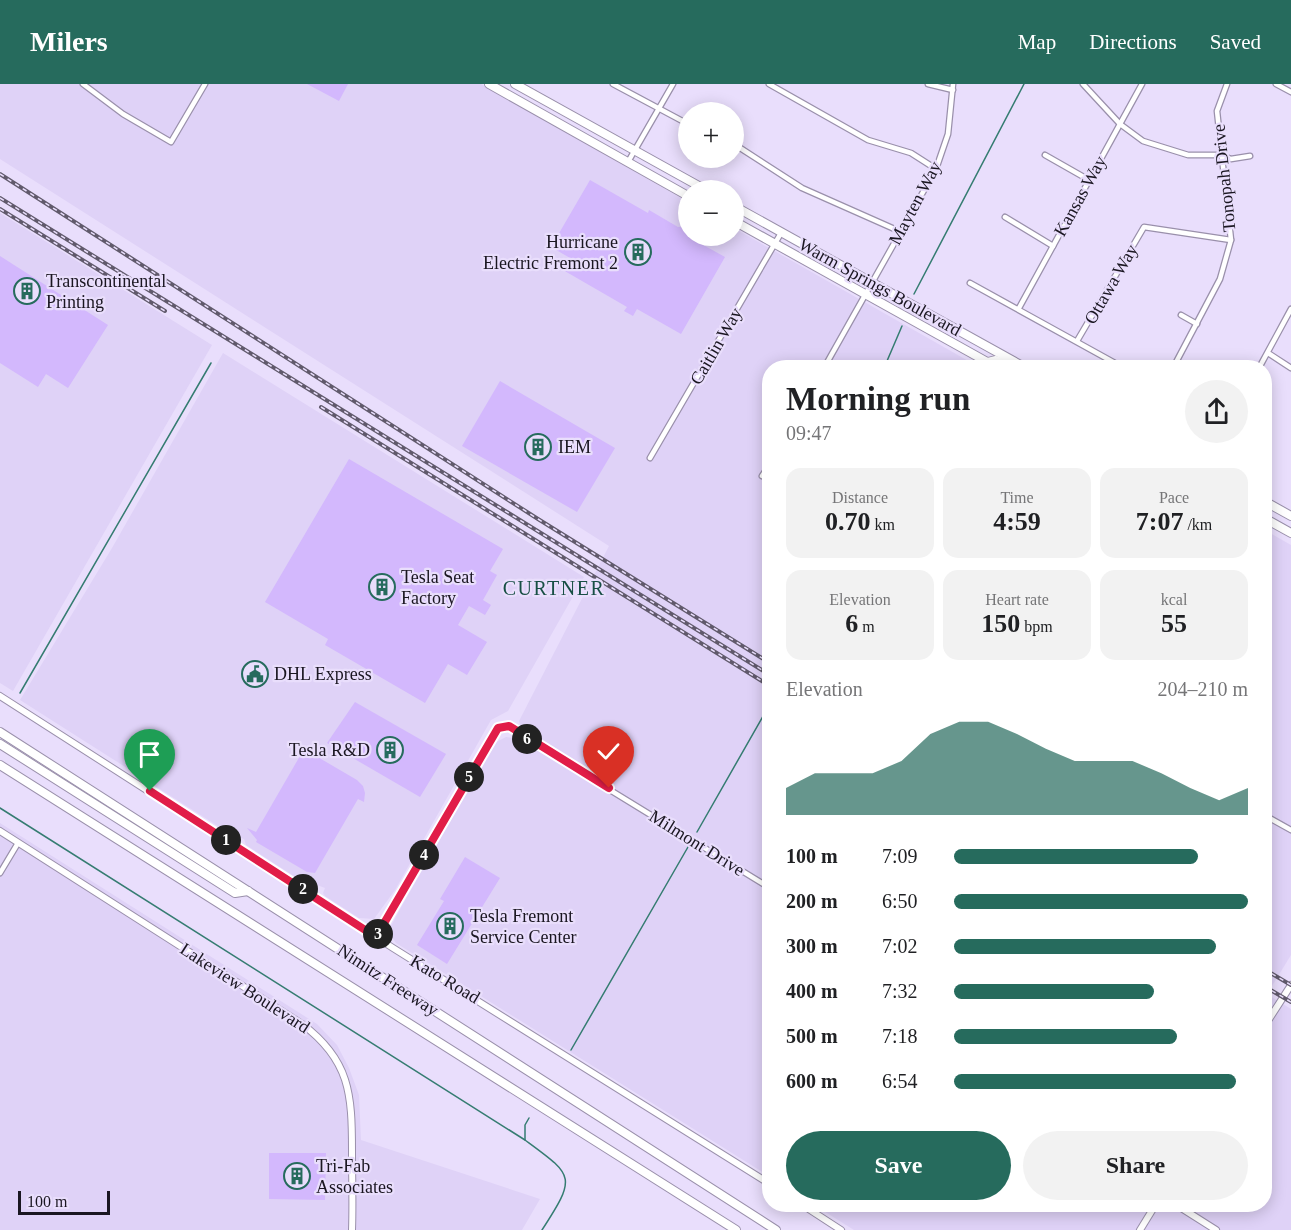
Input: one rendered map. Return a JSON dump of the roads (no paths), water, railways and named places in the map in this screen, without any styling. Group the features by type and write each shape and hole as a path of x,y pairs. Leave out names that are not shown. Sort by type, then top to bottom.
{"highway":[{"name":"Nimitz Freeway","path":"0,732 776,1230"},
{"path":"0,744 234,893 248,891"},
{"name":"Nimitz Freeway","path":"0,765 736,1230"}],"main road":[{"path":"489,84 678,190"},
{"path":"515,84 688,180"},
{"name":"Warm Springs Boulevard","path":"744,212 1011,360"},
{"name":"Warm Springs Boulevard","path":"744,227 984,360"},
{"path":"1272,505 1291,516"},
{"path":"1272,522 1291,533"}],"street":[{"path":"83,84 123,114 171,142 205,84"},
{"path":"614,84 678,119"},
{"path":"628,162 673,84"},
{"path":"769,84 868,140 911,153 936,169"},
{"path":"928,84 953,87"},
{"path":"1083,84 1120,124 1143,141 1188,155 1221,155 1231,159 1250,156"},
{"name":"Kansas Way","path":"1019,308 1142,84"},
{"name":"Tonopah Drive","path":"1177,360 1221,279 1231,240 1217,111 1227,84"},
{"path":"1276,84 1291,92"},
{"name":"Mayten Way","path":"829,360 899,231 936,169 948,134 953,87"},
{"path":"744,150 802,188 899,231"},
{"path":"1045,155 1089,180"},
{"path":"1005,217 1053,246"},
{"name":"Ottawa Way","path":"1077,341 1144,226 1231,240"},
{"name":"Caitlin Way","path":"650,459 781,233"},
{"path":"970,283 1110,360"},
{"path":"1264,360 1291,309"},
{"path":"1181,315 1197,324"},
{"path":"1268,352 1291,368"},
{"name":"Kato Road","path":"0,696 376,937 762,1179"},
{"name":"Milmont Drive","path":"376,937 494,734 501,726 509,726 762,883"},
{"path":"1272,819 1291,830"},
{"name":"Lakeview Boulevard","path":"0,831 302,1024 323,1042 340,1065 349,1088 352,1230"},
{"path":"0,873 18,843"},
{"path":"1272,1015 1291,985"},
{"path":"813,1212 841,1230"},
{"path":"1140,1230 1150,1212"},
{"path":"1187,1212 1216,1230"}],"waterway":[{"path":"914,294 1024,84"},
{"path":"887,360 902,326"},
{"path":"20,693 211,363"},
{"path":"697,832 762,718"},
{"path":"0,808 541,1152 561,1170 565,1178 561,1198 542,1230"},
{"path":"571,1050 688,847"},
{"path":"525,1140 525,1125 529,1118"}],"railway":[{"path":"0,174 538,519 762,658"},
{"path":"0,198 762,670"},
{"path":"0,209 165,311"},
{"path":"321,407 762,681"},
{"path":"1272,974 1291,985"},
{"path":"1272,991 1291,1002"}],"place":[{"name":"Hurricane Electric Fremont 2","path":"638,252"},
{"name":"Transcontinental Printing","path":"27,291"},
{"name":"IEM","path":"538,447"},
{"name":"Tesla Seat Factory","path":"382,587"},
{"name":"DHL Express","path":"255,674"},
{"name":"Tesla R&D","path":"390,750"},
{"name":"Tesla Fremont Service Center","path":"450,926"},
{"name":"Tri-Fab Associates","path":"297,1176"}],"district":[{"name":"CURTNER","path":"554,588"}]}
